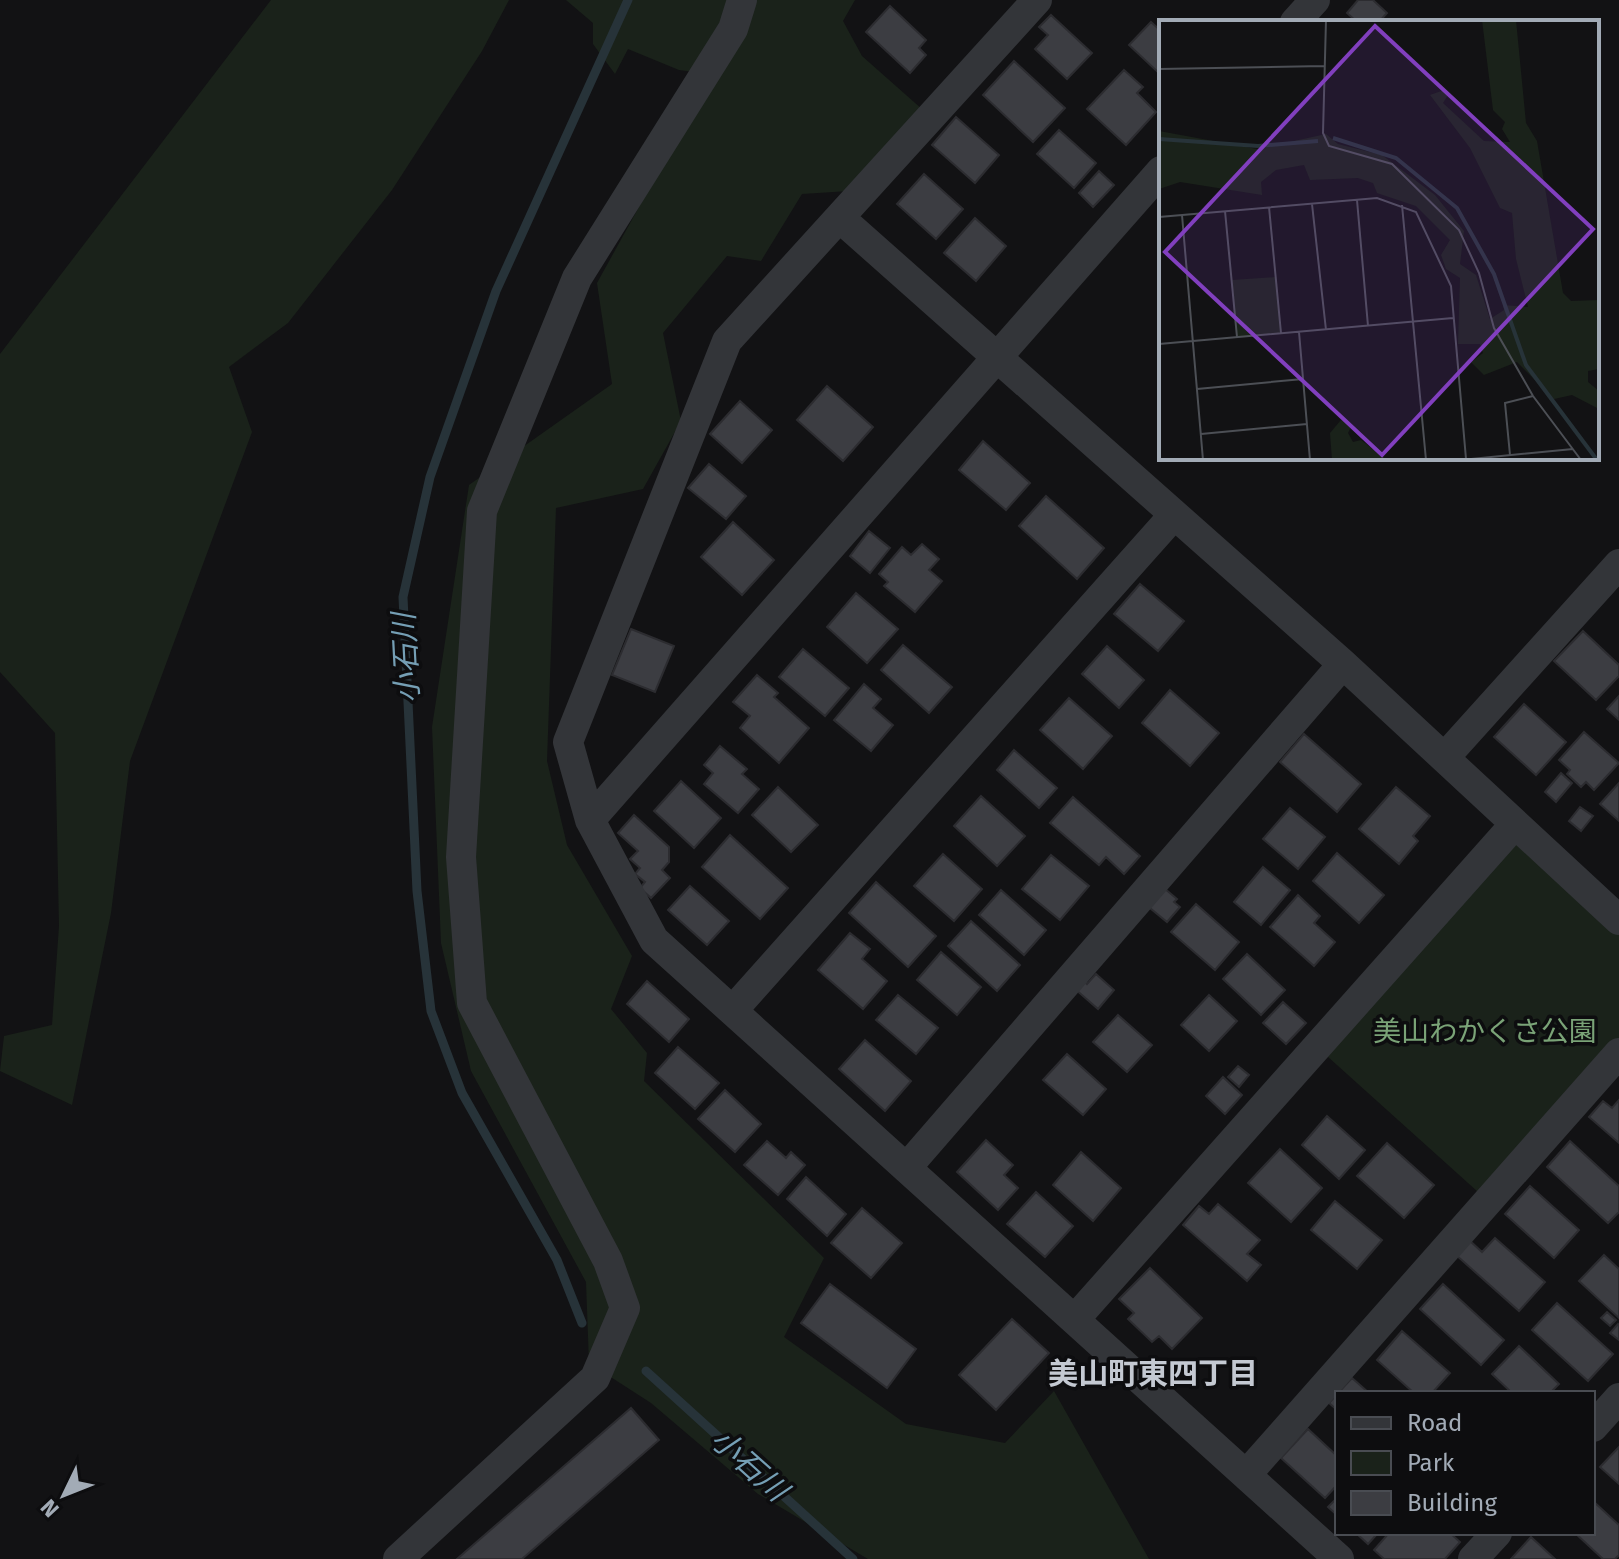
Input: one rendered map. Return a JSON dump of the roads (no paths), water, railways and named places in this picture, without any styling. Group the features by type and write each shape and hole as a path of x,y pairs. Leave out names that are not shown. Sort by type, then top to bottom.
{"street":[{"path":"398,1559 595,1378 625,1308 608,1261 472,1003 461,857 482,511 577,278 733,29 742,0"},
{"path":"1037,0 727,341 568,742 590,820 654,940 908,1166 1339,1559"},
{"path":"1297,20 1315,0"},
{"path":"590,820 995,356 1159,173"},
{"path":"840,218 1343,664 1619,920"},
{"path":"733,1010 1173,516"},
{"path":"1445,757 1616,573"},
{"path":"908,1166 1343,664"},
{"path":"1075,1319 1515,824"},
{"path":"1246,1475 1619,1053"},
{"path":"1595,1425 1619,1398"},
{"path":"1473,1559 1495,1535"}],"waterway":[{"name":"小石川","path":"582,1323 557,1260 462,1093 431,1011 417,891 403,597 430,477 496,291 628,0"},
{"name":"小石川","path":"646,1371 853,1559"}],"district":[{"name":"美山町東四丁目","path":"1153,1374"}],"park label":[{"name":"美山わかくさ公園","path":"1485,1031"}]}
